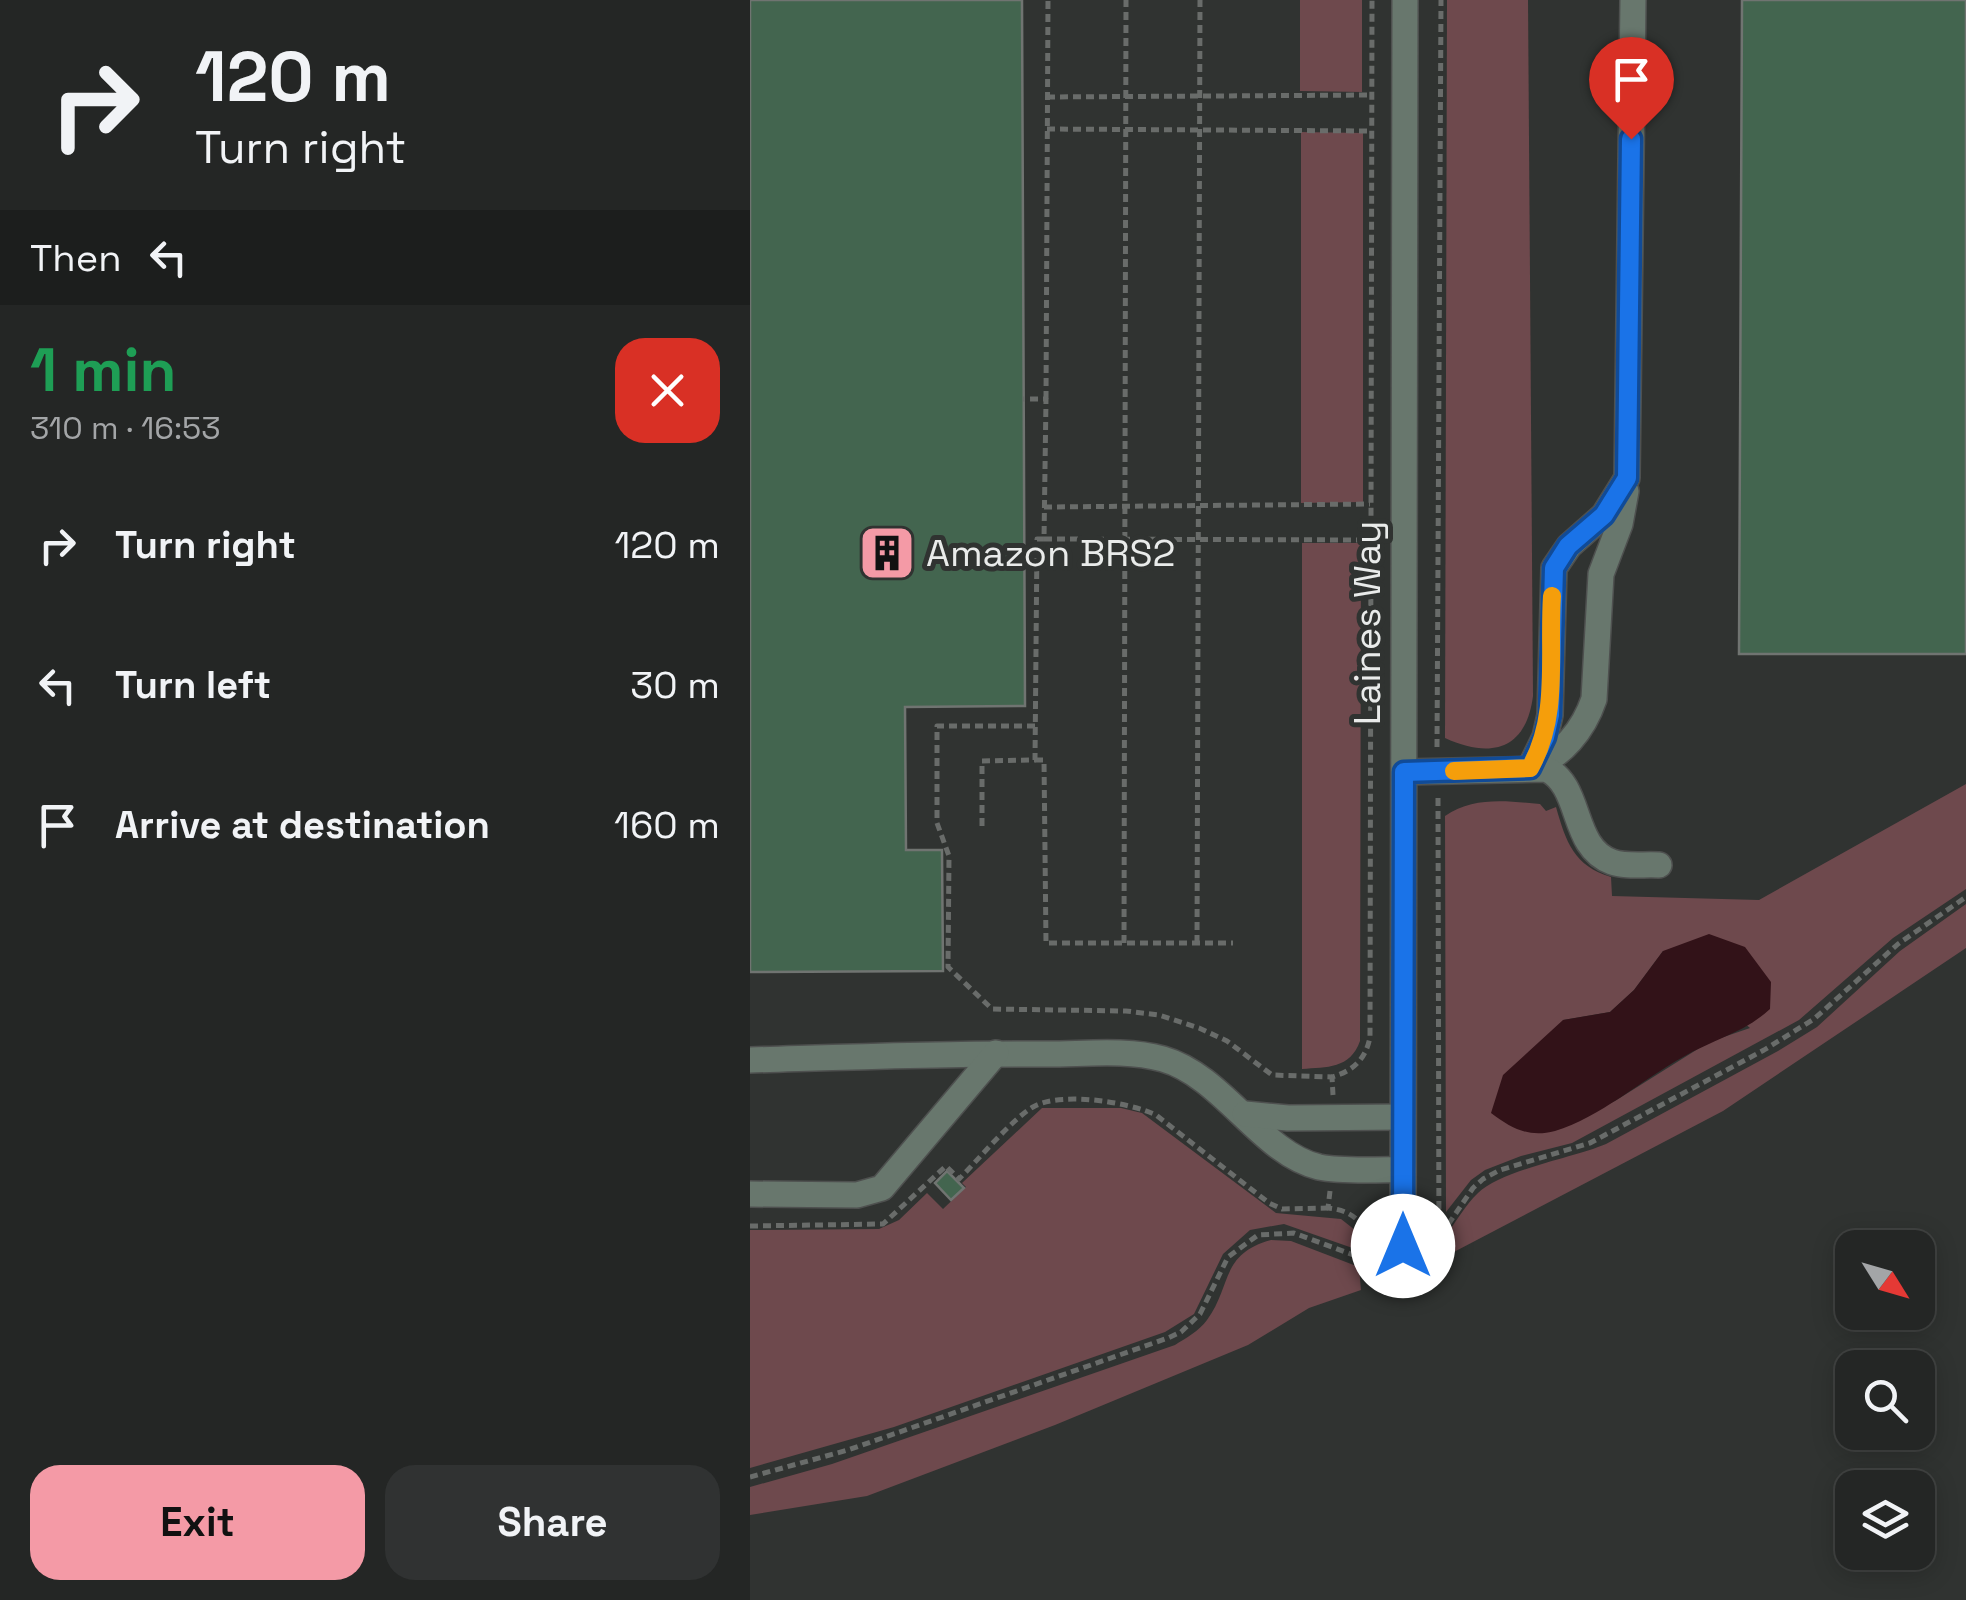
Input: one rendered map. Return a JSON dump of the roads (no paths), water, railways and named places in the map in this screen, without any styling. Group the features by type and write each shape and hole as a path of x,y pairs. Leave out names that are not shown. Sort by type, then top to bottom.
{"street":[{"name":"Laines Way","path":"1404,1253 1405,0"},
{"path":"1530,768 1564,748 1584,722 1594,699 1599,586 1620,524 1627,478 1634,0"},
{"path":"1530,768 1545,737 1550,715 1554,568 1568,546 1604,515 1627,478"},
{"path":"1404,772 1546,770 1562,780 1581,828 1603,856 1612,862 1659,865"},
{"path":"750,1194 857,1195 882,1188 996,1054"},
{"path":"750,1060 1141,1054 1192,1072 1268,1137 1318,1167 1403,1170"},
{"path":"1245,1114 1288,1118 1403,1116"}],"place":[{"name":"Amazon BRS2","path":"887,553"}]}
